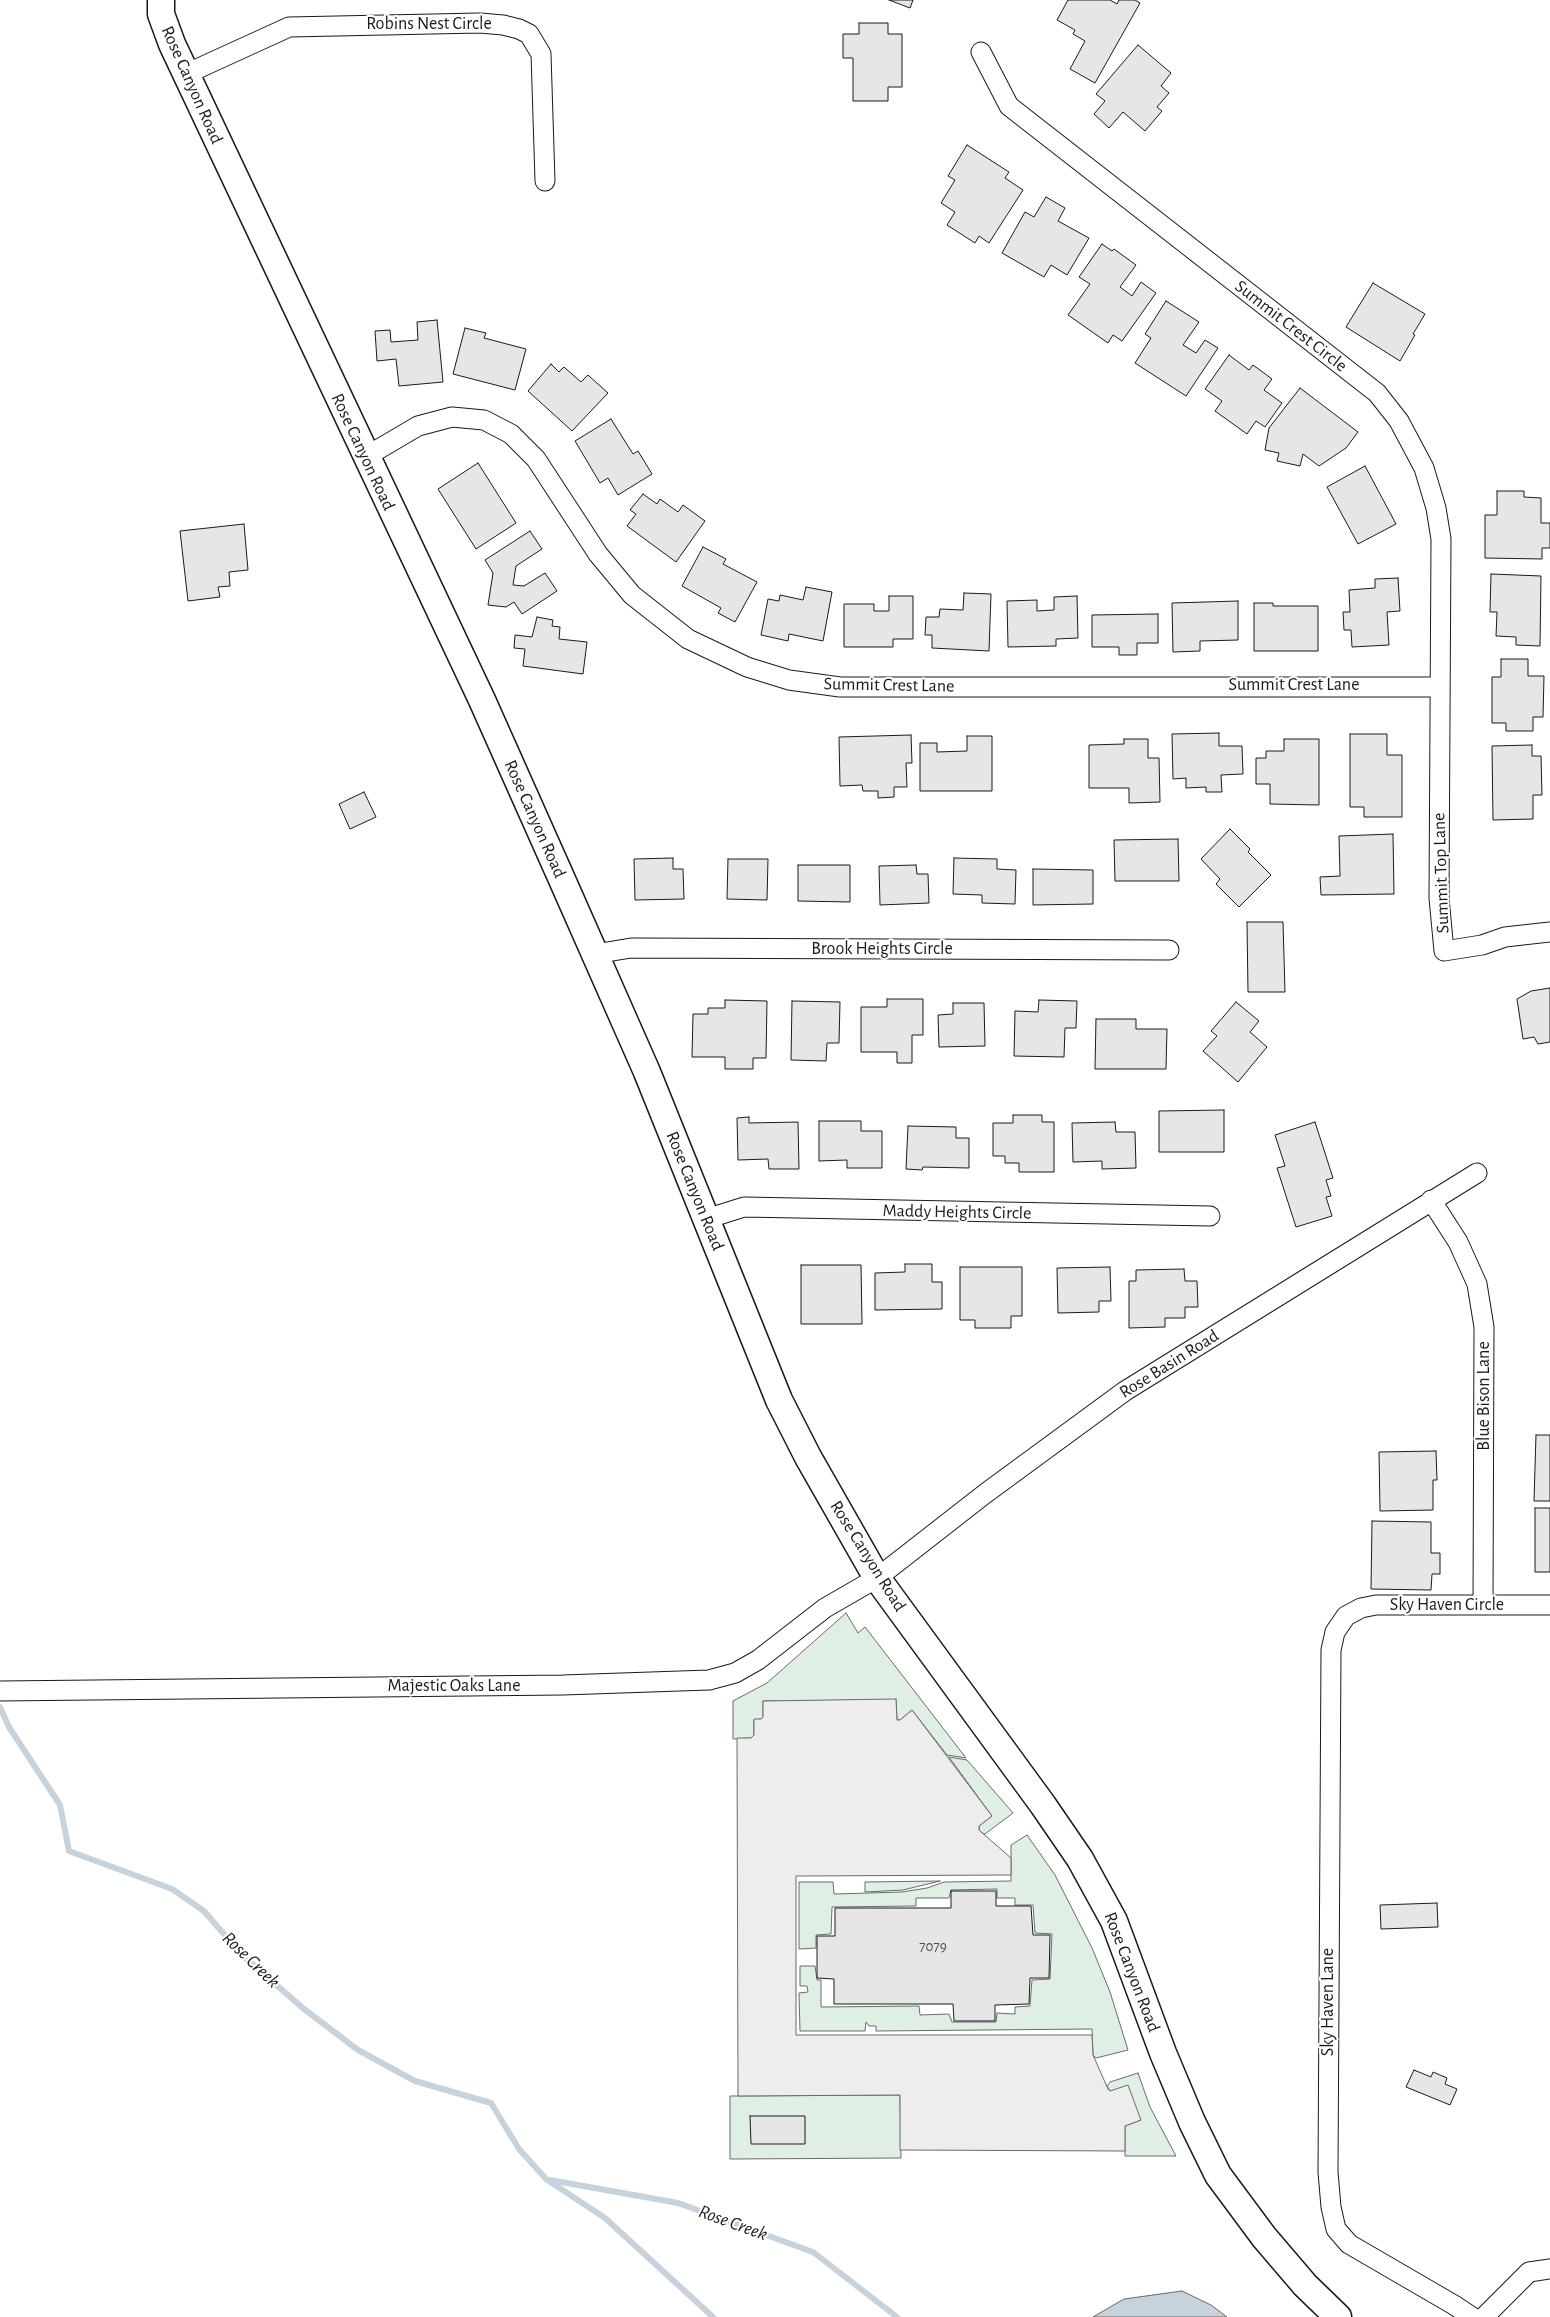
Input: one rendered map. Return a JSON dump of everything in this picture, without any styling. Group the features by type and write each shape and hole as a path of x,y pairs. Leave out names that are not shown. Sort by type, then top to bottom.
{"street":[{"name":"Rose Canyon Road","path":"161,0 162,14 172,44 338,399 482,700 595,954 647,1072 779,1400 808,1457 878,1578 1080,1859 1114,1921 1162,2053 1192,2122 1218,2175 1264,2237 1305,2285 1338,2317"},
{"name":"Robins Nest Circle","path":"186,74 289,27 480,23 503,25 519,29 529,34 541,54 545,181"},
{"name":"Summit Crest Circle","path":"981,52 1009,106 1377,393 1398,421 1424,468 1437,515 1441,539 1440,687"},
{"name":"Summit Crest Lane","path":"366,456 418,426 452,417 484,420 511,434 536,459 598,554 632,595 688,639 747,667 789,680 840,687 1440,687"},
{"name":"Summit Top Lane","path":"1440,687 1439,898 1444,951 1482,945 1505,937 1550,932"},
{"name":"Brook Heights Circle","path":"595,954 631,948 1169,950"},
{"name":"Rose Basin Road","path":"878,1578 986,1493 1125,1392 1477,1173"},
{"name":"Blue Bison Lane","path":"1432,1200 1458,1242 1476,1284 1484,1327 1482,1604"},
{"name":"Maddy Heights Circle","path":"706,1219 744,1208 1210,1216"},
{"name":"Majestic Oaks Lane","path":"9,1690 563,1685 709,1680 735,1673 758,1660 825,1608 878,1578"},
{"name":"Sky Haven Circle","path":"1346,1616 1361,1608 1376,1605 1550,1604"},
{"name":"Sky Haven Lane","path":"1346,1616 1335,1632 1329,1670 1328,2172 1331,2207 1336,2229 1350,2244 1472,2317"},
{"path":"1484,2317 1529,2272 1550,2269"}],"green space":[{"path":"846,1613 858,1633 865,1627 966,1758 947,1755 912,1710 900,1720 897,1720 896,1700 763,1701 763,1717 754,1720 754,1735 751,1738 733,1739 733,1701 767,1683"},
{"path":"949,1757 967,1760 1013,1813 985,1834 982,1833 979,1830 979,1826 992,1816"},
{"path":"1027,1835 1055,1875 1092,1948 1110,1992 1128,2050 1096,2058 1093,2055 1092,2029 876,2031 876,2026 869,2026 866,2022 865,2031 800,2031 799,1993 808,1992 807,1986 800,1986 800,1966 815,1966 817,1980 821,1980 821,2007 919,2006 920,2015 949,2014 952,2022 996,2022 997,2013 1015,2014 1015,2007 1030,2006 1032,1980 1050,1979 1052,1934 1035,1933 1033,1905 1015,1905 1015,1898 997,1898 997,1889 951,1890 949,1898 916,1898 916,1906 832,1907 831,1934 816,1935 816,1948 799,1949 799,1882 833,1882 834,1894 902,1892 927,1888 944,1882 1011,1881 1011,1845"},
{"path":"940,1881 903,1890 865,1892 865,1882"},
{"path":"1138,2073 1150,2107 1176,2156 1125,2156 1125,2126 1141,2120 1107,2086 1110,2082"},
{"path":"900,2095 901,2158 730,2159 730,2096"}],"shaded area":[{"path":"896,1699 897,1720 900,1720 912,1710 992,1816 979,1826 979,1830 1011,1858 1011,1875 796,1876 796,2035 1092,2035 1093,2055 1108,2089 1110,2091 1128,2085 1141,2120 1125,2126 1125,2151 900,2150 900,2095 738,2096 737,1738 751,1738 754,1735 754,1719 761,1719 763,1717 763,1701"},
{"path":"1182,2291 1211,2305 1227,2317 1093,2317 1124,2299"}],"building":[{"path":"889,0 913,0 910,8"},
{"path":"1068,0 1110,0 1117,4 1119,0 1135,0 1140,3 1095,83 1070,69 1085,41 1073,34 1075,30 1057,20"},
{"path":"859,23 888,23 888,34 902,34 902,87 888,87 888,101 853,101 853,58 843,58 843,34 859,34"},
{"path":"1138,45 1171,73 1161,86 1169,93 1157,107 1162,111 1145,131 1123,112 1109,128 1094,114 1105,101 1096,94"},
{"path":"967,145 1009,172 1005,178 1023,190 989,243 979,236 975,243 947,225 955,212 941,203 955,180 948,176"},
{"path":"1046,197 1065,208 1058,221 1089,238 1067,275 1051,265 1044,277 1002,253 1025,212 1034,217"},
{"path":"1102,244 1112,251 1114,249 1136,265 1120,287 1132,296 1141,282 1156,293 1122,341 1113,335 1108,343 1068,315 1090,284 1079,277"},
{"path":"1373,283 1425,314 1400,361 1346,327"},
{"path":"1166,301 1199,322 1183,345 1196,353 1205,340 1218,348 1186,396 1135,363 1151,338 1145,334"},
{"path":"437,320 443,382 399,386 396,359 377,361 375,331 390,330 391,342 418,340 417,322"},
{"path":"465,328 486,333 484,338 526,349 515,390 453,374"},
{"path":"1229,355 1249,370 1253,365 1272,379 1264,390 1282,403 1265,427 1256,421 1247,434 1215,411 1222,401 1205,389"},
{"path":"551,364 559,372 564,367 581,382 588,375 608,393 572,431 528,391"},
{"path":"1300,388 1358,432 1346,448 1319,466 1303,454 1300,466 1277,461 1279,453 1265,450 1269,428"},
{"path":"611,419 633,454 638,451 652,474 618,495 608,478 600,483 575,441"},
{"path":"478,463 516,523 476,549 438,489"},
{"path":"1365,466 1396,524 1358,544 1327,487"},
{"path":"1497,491 1524,491 1524,497 1541,498 1541,523 1550,523 1550,548 1542,548 1542,559 1485,558 1485,515 1497,515"},
{"path":"643,494 657,504 660,499 678,512 683,505 705,521 676,562 627,526 636,514 630,510"},
{"path":"244,524 248,570 229,572 230,586 218,587 220,597 188,601 180,531"},
{"path":"530,531 542,549 516,566 513,585 524,586 545,573 557,591 522,614 514,602 506,607 488,605 493,573 485,560"},
{"path":"703,547 726,559 723,564 757,582 735,622 718,613 721,608 682,586"},
{"path":"1491,574 1541,576 1540,646 1516,645 1516,637 1496,636 1497,612 1490,612"},
{"path":"1398,578 1400,611 1387,612 1389,645 1352,647 1351,630 1344,630 1343,612 1350,612 1349,590 1375,588 1375,579"},
{"path":"806,587 832,592 823,641 789,634 788,641 761,635 768,599 779,601 780,595 803,600"},
{"path":"964,593 991,594 989,651 932,648 932,635 925,635 926,617 939,617 940,609 963,610"},
{"path":"889,596 913,596 913,639 893,639 893,647 844,647 844,604 874,604 874,611 889,611"},
{"path":"1077,596 1078,638 1056,639 1056,646 1008,647 1007,601 1037,600 1037,611 1054,610 1054,597"},
{"path":"1238,601 1238,640 1200,641 1200,651 1173,652 1172,603"},
{"path":"1254,603 1273,603 1273,606 1318,606 1318,651 1254,651"},
{"path":"1158,614 1158,643 1137,643 1137,655 1119,655 1119,647 1092,647 1092,615"},
{"path":"537,617 553,620 552,626 560,627 559,639 587,642 583,674 523,666 525,649 514,648 515,635 532,637"},
{"path":"1501,659 1528,659 1528,676 1544,676 1543,717 1533,717 1533,731 1506,731 1506,723 1492,723 1492,677 1501,677"},
{"path":"1219,733 1219,746 1242,746 1243,774 1221,775 1222,792 1206,792 1206,787 1186,788 1186,778 1173,779 1172,734"},
{"path":"1350,734 1387,734 1387,755 1402,755 1402,817 1364,817 1364,807 1350,807"},
{"path":"911,735 912,763 906,763 907,787 894,787 894,797 878,798 878,791 863,791 862,785 840,786 839,737"},
{"path":"967,736 992,736 992,791 920,791 920,743 937,743 937,752 967,751"},
{"path":"1124,739 1148,739 1148,758 1159,758 1160,802 1129,803 1129,788 1089,788 1089,745 1124,744"},
{"path":"1284,739 1319,739 1319,805 1270,804 1270,784 1256,784 1256,758 1266,758 1266,751 1284,751"},
{"path":"1532,745 1532,756 1541,756 1542,795 1533,795 1533,819 1493,820 1492,746"},
{"path":"364,792 376,817 350,829 339,804"},
{"path":"1230,829 1250,849 1248,852 1271,875 1239,907 1216,884 1220,879 1201,859"},
{"path":"1393,834 1394,894 1321,895 1320,877 1340,876 1339,836"},
{"path":"1178,839 1179,881 1115,881 1114,840"},
{"path":"673,858 673,869 683,869 684,899 635,900 634,859"},
{"path":"954,858 997,859 997,869 1016,870 1015,904 982,903 982,895 953,894"},
{"path":"728,859 768,859 767,900 727,899"},
{"path":"798,865 850,865 850,902 798,901"},
{"path":"916,865 917,874 928,874 929,903 880,905 879,866"},
{"path":"1033,869 1093,870 1093,904 1033,905"},
{"path":"1247,922 1283,922 1285,992 1248,992"},
{"path":"1550,988 1550,1042 1538,1044 1534,1037 1523,1039 1517,999 1531,991"},
{"path":"887,999 923,999 923,1035 912,1035 912,1063 897,1063 897,1052 861,1052 861,1007 887,1007"},
{"path":"725,1000 767,1001 766,1058 753,1058 753,1069 725,1069 725,1057 692,1057 693,1014 708,1014 708,1008 725,1008"},
{"path":"1039,1000 1077,1001 1076,1028 1065,1028 1064,1057 1014,1056 1015,1011 1038,1012"},
{"path":"792,1001 840,1002 839,1043 827,1043 826,1061 791,1060"},
{"path":"1236,1002 1259,1021 1250,1032 1267,1047 1238,1082 1203,1051 1217,1036 1211,1031"},
{"path":"953,1003 984,1003 985,1046 939,1047 938,1015 953,1014"},
{"path":"1096,1019 1136,1019 1136,1029 1167,1029 1166,1069 1095,1069"},
{"path":"1224,1110 1224,1152 1159,1152 1159,1111"},
{"path":"1013,1115 1042,1115 1042,1122 1054,1122 1054,1172 1019,1172 1019,1163 1005,1163 1005,1156 993,1156 993,1123 1013,1123"},
{"path":"749,1117 749,1123 798,1122 799,1169 769,1169 768,1159 738,1160 737,1118"},
{"path":"819,1121 861,1121 861,1131 882,1131 882,1168 847,1168 847,1160 819,1161"},
{"path":"1115,1122 1116,1132 1135,1132 1136,1168 1102,1169 1102,1161 1073,1162 1072,1123"},
{"path":"1315,1122 1333,1178 1326,1180 1331,1196 1326,1197 1332,1216 1296,1227 1277,1168 1285,1166 1275,1135"},
{"path":"908,1126 956,1127 956,1138 969,1138 969,1168 923,1167 922,1170 906,1169"},
{"path":"905,1264 932,1264 932,1282 942,1282 942,1309 875,1310 875,1273 905,1272"},
{"path":"801,1265 861,1265 862,1324 801,1324"},
{"path":"960,1267 1022,1267 1022,1316 1011,1316 1011,1328 975,1328 975,1320 960,1320"},
{"path":"1110,1267 1111,1301 1099,1301 1099,1312 1058,1313 1057,1268"},
{"path":"1184,1269 1185,1281 1197,1281 1198,1307 1185,1307 1185,1318 1165,1318 1165,1327 1129,1328 1129,1281 1136,1281 1136,1270"},
{"path":"1536,1435 1550,1435 1550,1501 1534,1501"},
{"path":"1436,1451 1437,1480 1433,1480 1433,1510 1380,1511 1379,1452"},
{"path":"1535,1508 1550,1508 1550,1572 1535,1572"},
{"path":"1372,1521 1431,1522 1431,1553 1440,1553 1440,1574 1432,1574 1431,1590 1371,1589"},
{"path":"951,1891 996,1891 996,1906 1031,1906 1033,1935 1050,1935 1049,1978 1030,1978 1029,2004 995,2005 995,2021 954,2021 953,2004 834,2004 834,1979 817,1978 817,1936 835,1936 835,1908 951,1908"},
{"path":"1437,1903 1438,1927 1381,1929 1380,1905"},
{"path":"1414,2070 1431,2077 1433,2072 1447,2078 1445,2084 1457,2089 1450,2105 1406,2087"},
{"path":"750,2116 805,2116 805,2144 751,2144"}],"waterway":[{"name":"Rose Creek","path":"0,1707 9,1727 60,1805 69,1851 172,1889 204,1911 242,1955 304,2009 358,2050 415,2081 491,2103 519,2149 546,2179 605,2218 713,2317"},
{"name":"Rose Creek","path":"550,2180 678,2203 813,2252 897,2317"}]}
